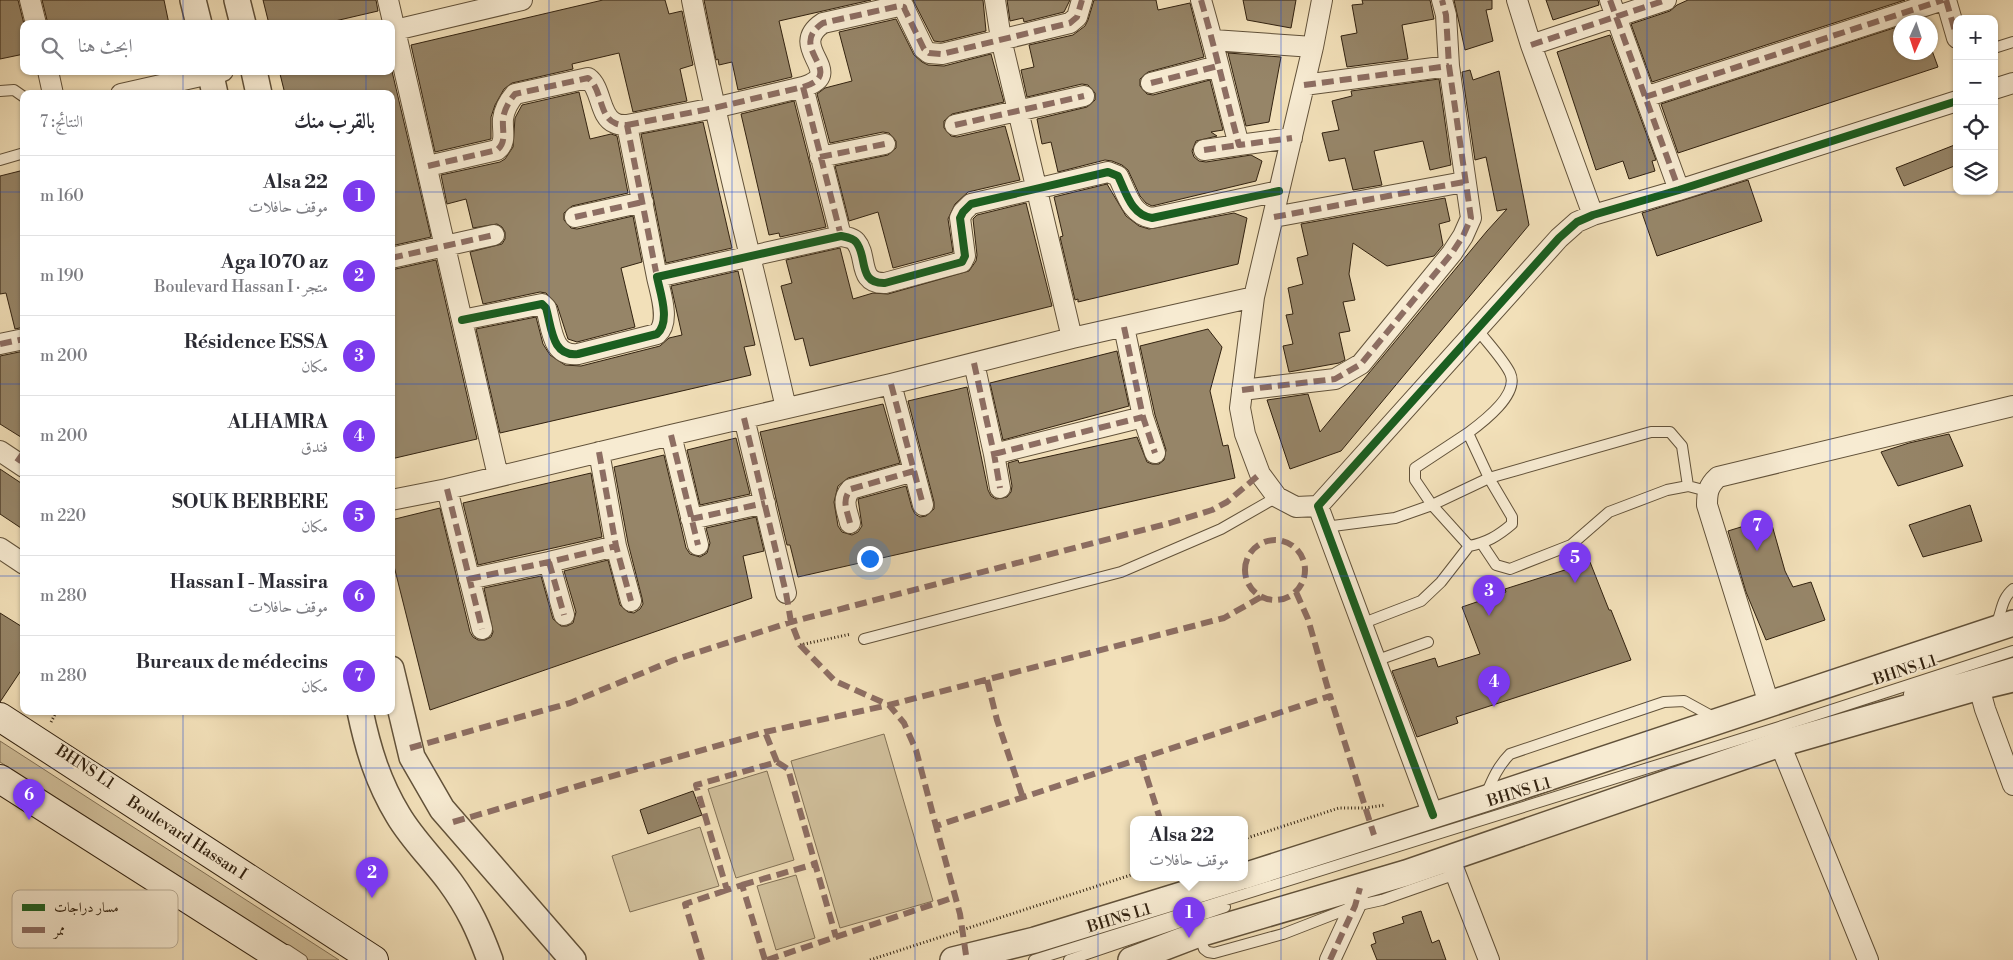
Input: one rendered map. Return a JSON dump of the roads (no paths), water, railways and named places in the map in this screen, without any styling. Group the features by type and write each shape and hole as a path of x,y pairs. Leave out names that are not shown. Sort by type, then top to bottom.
{"main road":[{"name":"Boulevard Hassan I","path":"0,717 374,960"},
{"path":"0,780 174,890"},
{"path":"178,893 284,960"}],"street":[{"path":"30,0 35,20"},
{"path":"193,0 198,20"},
{"path":"237,0 242,20"},
{"path":"388,0 392,20"},
{"path":"395,30 522,0"},
{"path":"692,0 714,108 786,408"},
{"path":"995,0 1001,39 1072,338"},
{"path":"428,166 497,150 503,142 503,118 506,107 515,94 588,78 596,84 608,118 614,123 627,125 714,108 812,84 819,79 821,74 810,45 810,37 818,27 824,24 899,6 904,8 924,49 929,53 942,54 1070,23 1077,17 1082,0"},
{"path":"1201,0 1213,40 1239,146"},
{"path":"1322,0 1313,47 1254,297 1240,408 1245,434 1260,474 1277,496 1296,507 1318,506 1559,238 1577,222 1593,215 1679,190 1953,102"},
{"path":"1242,390 1335,379 1361,364 1452,253 1463,236 1471,218 1464,182 1448,66 1446,15 1442,0"},
{"path":"1517,0 1531,45 1593,215"},
{"path":"1531,45 1613,8 1666,0"},
{"path":"1645,97 1944,0 1953,26"},
{"path":"1613,8 1679,190"},
{"path":"395,34 428,166 498,476"},
{"path":"1213,40 1313,47"},
{"path":"1151,83 1218,66"},
{"path":"1304,85 1448,66"},
{"path":"49,75 52,90"},
{"path":"255,75 258,90"},
{"path":"144,90 215,78"},
{"path":"1998,88 2013,83"},
{"path":"803,87 841,236"},
{"path":"955,125 1084,96"},
{"path":"462,320 542,304 546,308 558,348 566,354 578,354 657,334 660,331 664,319 627,125"},
{"path":"1204,150 1292,138"},
{"path":"820,157 885,144"},
{"path":"657,277 841,236 853,239 857,244 869,278 876,284 885,283 960,264 965,256 960,226 963,212 970,204 1108,172 1118,176 1134,209 1141,215 1152,218 1279,191"},
{"path":"1274,217 1464,182"},
{"path":"575,217 643,202"},
{"path":"395,257 494,234"},
{"path":"395,499 447,489 891,384 1072,338 1254,297"},
{"path":"1124,327 1143,417 1155,453"},
{"path":"0,344 20,340"},
{"path":"974,363 1000,488"},
{"path":"891,384 923,504"},
{"path":"1769,704 1707,505 1698,489 1718,478 2013,406"},
{"path":"994,454 1143,417"},
{"path":"744,418 786,593"},
{"path":"671,435 698,545"},
{"path":"0,451 20,460"},
{"path":"598,452 616,546 631,601"},
{"path":"850,523 844,502 851,489 914,471"},
{"path":"447,489 482,629"},
{"path":"691,518 765,503"},
{"path":"1318,506 1429,806"},
{"path":"468,579 616,546"},
{"path":"0,548 20,561"},
{"path":"550,562 564,615"},
{"path":"1248,874 1429,806 1484,799 2003,626"},
{"path":"1131,960 1199,934 1358,897 1452,866 1780,744 1979,687 2013,680"},
{"path":"395,686 412,757 442,809 573,960"},
{"path":"1979,687 1985,709 2013,785"},
{"path":"361,715 368,748 379,780 399,817 450,883 476,922 490,960"},
{"path":"1780,744 1868,960"},
{"path":"1452,866 1489,960"},
{"path":"953,960 1035,940 1227,881"},
{"path":"1330,960 1358,897"}],"lane":[{"path":"1998,47 2013,42"},
{"path":"0,91 14,90 20,94"},
{"path":"0,160 20,154"},
{"path":"1469,546 1432,505 1415,480 1414,468 1486,420 1510,393 1511,374 1477,329"},
{"path":"1325,527 1395,518 1432,505 1489,478 1651,432 1670,432 1682,446 1698,489 1668,490 1609,512 1571,545 1510,569 1496,565 1482,544"},
{"path":"1361,624 1421,601 1441,582 1469,546 1482,544 1499,535 1512,524 1510,512 1489,478 1468,433"},
{"path":"864,639 1121,572 1221,529 1277,496"},
{"path":"2003,626 2002,611 2004,598 2013,589"},
{"path":"1375,661 1428,642"},
{"name":"BHNS L1","path":"1034,960 1776,728 2013,650"},
{"name":"BHNS L1","path":"1070,960 1334,872 1786,731 2013,663"},
{"path":"1484,799 1493,778 1510,754 1655,705 1664,702 1684,701 1718,720"},
{"name":"BHNS L1","path":"0,730 356,960"},
{"path":"241,920 302,960"}],"place":[{"name":"Bureaux de médecins","path":"1757,551"},
{"name":"SOUK BERBERE","path":"1575,583"},
{"name":"Résidence ESSA","path":"1489,616"},
{"name":"ALHAMRA","path":"1494,707"},
{"name":"Hassan I - Massira","path":"29,820"},
{"name":"Aga 1070 az","path":"372,898"},
{"name":"Alsa 22","path":"1189,938"}]}
